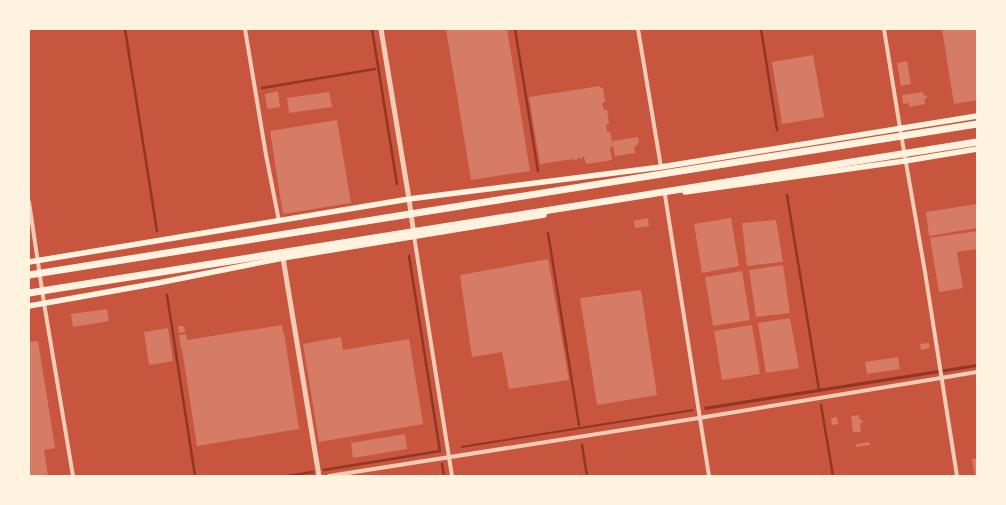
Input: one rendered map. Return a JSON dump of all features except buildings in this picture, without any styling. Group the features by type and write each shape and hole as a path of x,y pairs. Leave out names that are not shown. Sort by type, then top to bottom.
{"highway":[{"path":"29,275 429,210 977,124"},
{"path":"29,293 977,142"}],"main road":[{"path":"29,262 409,199 661,167 977,116"},
{"path":"29,306 158,283 283,258 414,236 665,195 905,161 977,149"}],"street":[{"path":"246,29 266,155 279,221"},
{"path":"380,29 409,199 452,476"},
{"path":"638,29 661,167"},
{"path":"884,29 905,161 925,272 957,476"},
{"path":"665,195 709,476"},
{"path":"29,202 44,303 73,476"},
{"path":"283,258 319,476"},
{"path":"329,476 699,418 941,376 977,372"}],"shaded area":[{"path":"977,364 977,367 705,410 704,407"},
{"path":"693,409 694,411 461,448 461,446"}],"waterway":[{"path":"125,29 157,231"},
{"path":"372,29 397,184"},
{"path":"515,29 538,171"},
{"path":"761,29 777,130"},
{"path":"262,88 375,69"},
{"path":"787,195 819,390"},
{"path":"548,233 579,425"},
{"path":"324,470 440,451 409,256"},
{"path":"167,295 195,476"},
{"path":"821,405 833,476"},
{"path":"582,445 587,476"},
{"path":"442,464 444,476"},
{"path":"287,476 313,472"}]}
